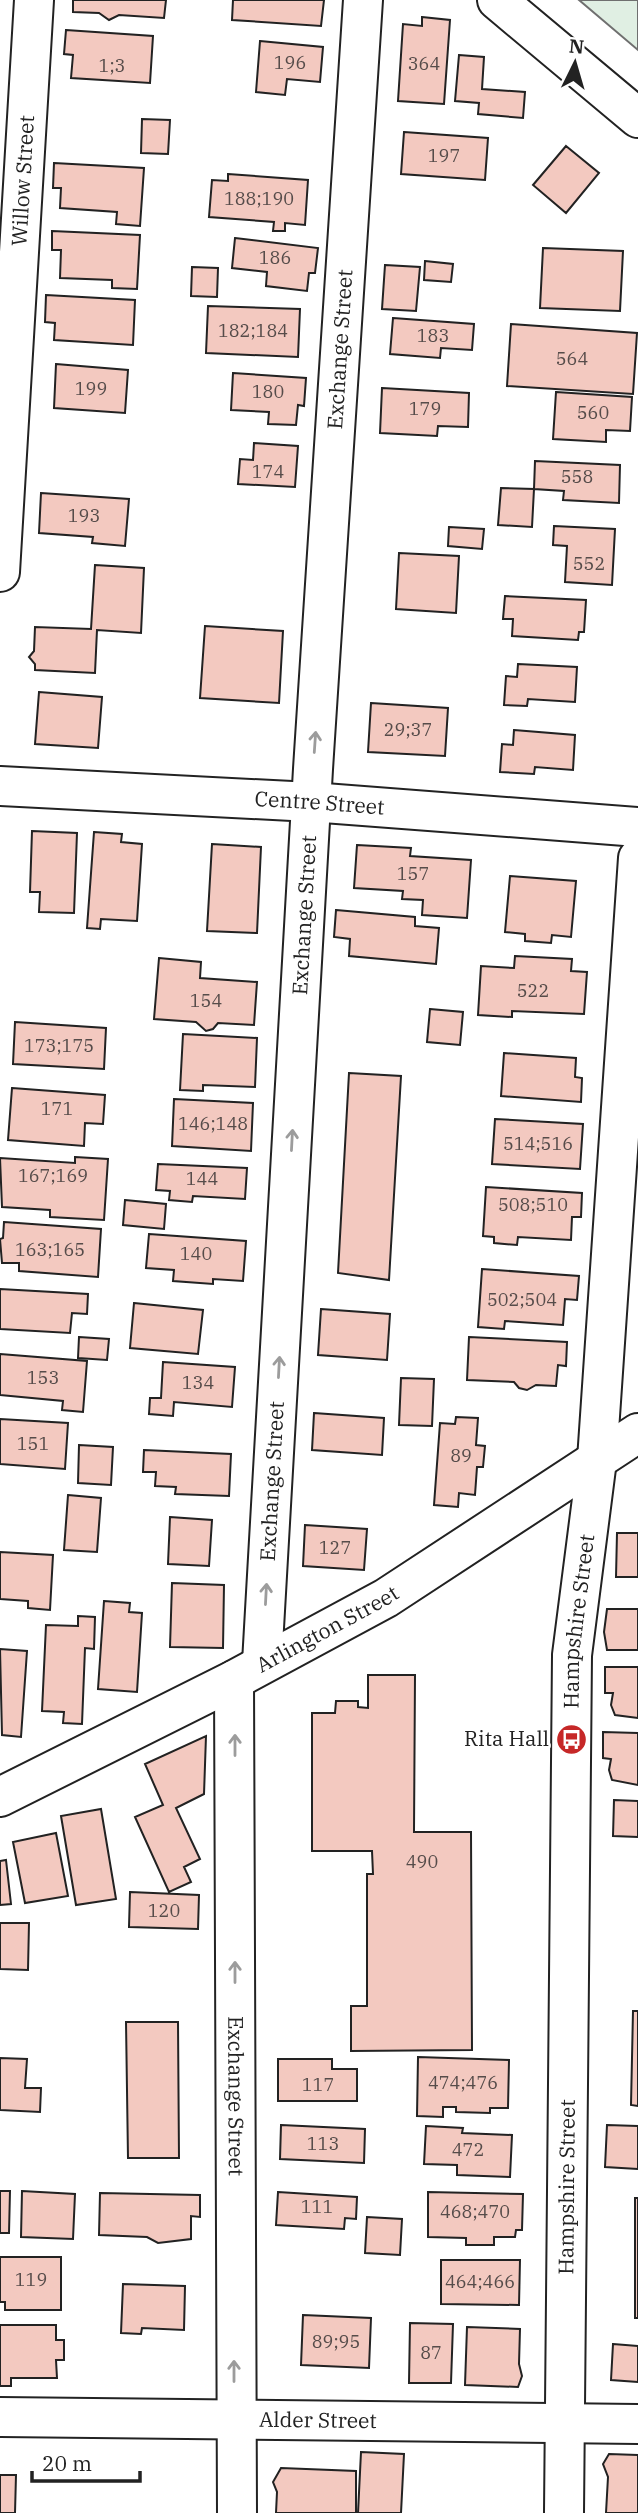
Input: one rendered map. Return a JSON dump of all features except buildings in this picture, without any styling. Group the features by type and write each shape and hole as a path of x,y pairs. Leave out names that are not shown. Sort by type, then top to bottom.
{"street":[{"name":"Willow Street","path":"0,572 34,0"},
{"name":"Exchange Street","path":"237,2513 235,2418 248,1671 312,802 363,0"},
{"path":"497,0 638,118"},
{"name":"Centre Street","path":"0,786 312,802 638,827"},
{"name":"Hampshire Street","path":"564,2513 572,1655 597,1460 638,858"},
{"name":"Arlington Street","path":"0,1797 386,1598 638,1433"},
{"name":"Alder Street","path":"0,2417 638,2424"}],"green space":[{"path":"579,0 638,0 638,50"}],"place":[{"name":"Rita Hall","path":"572,1739"}]}
